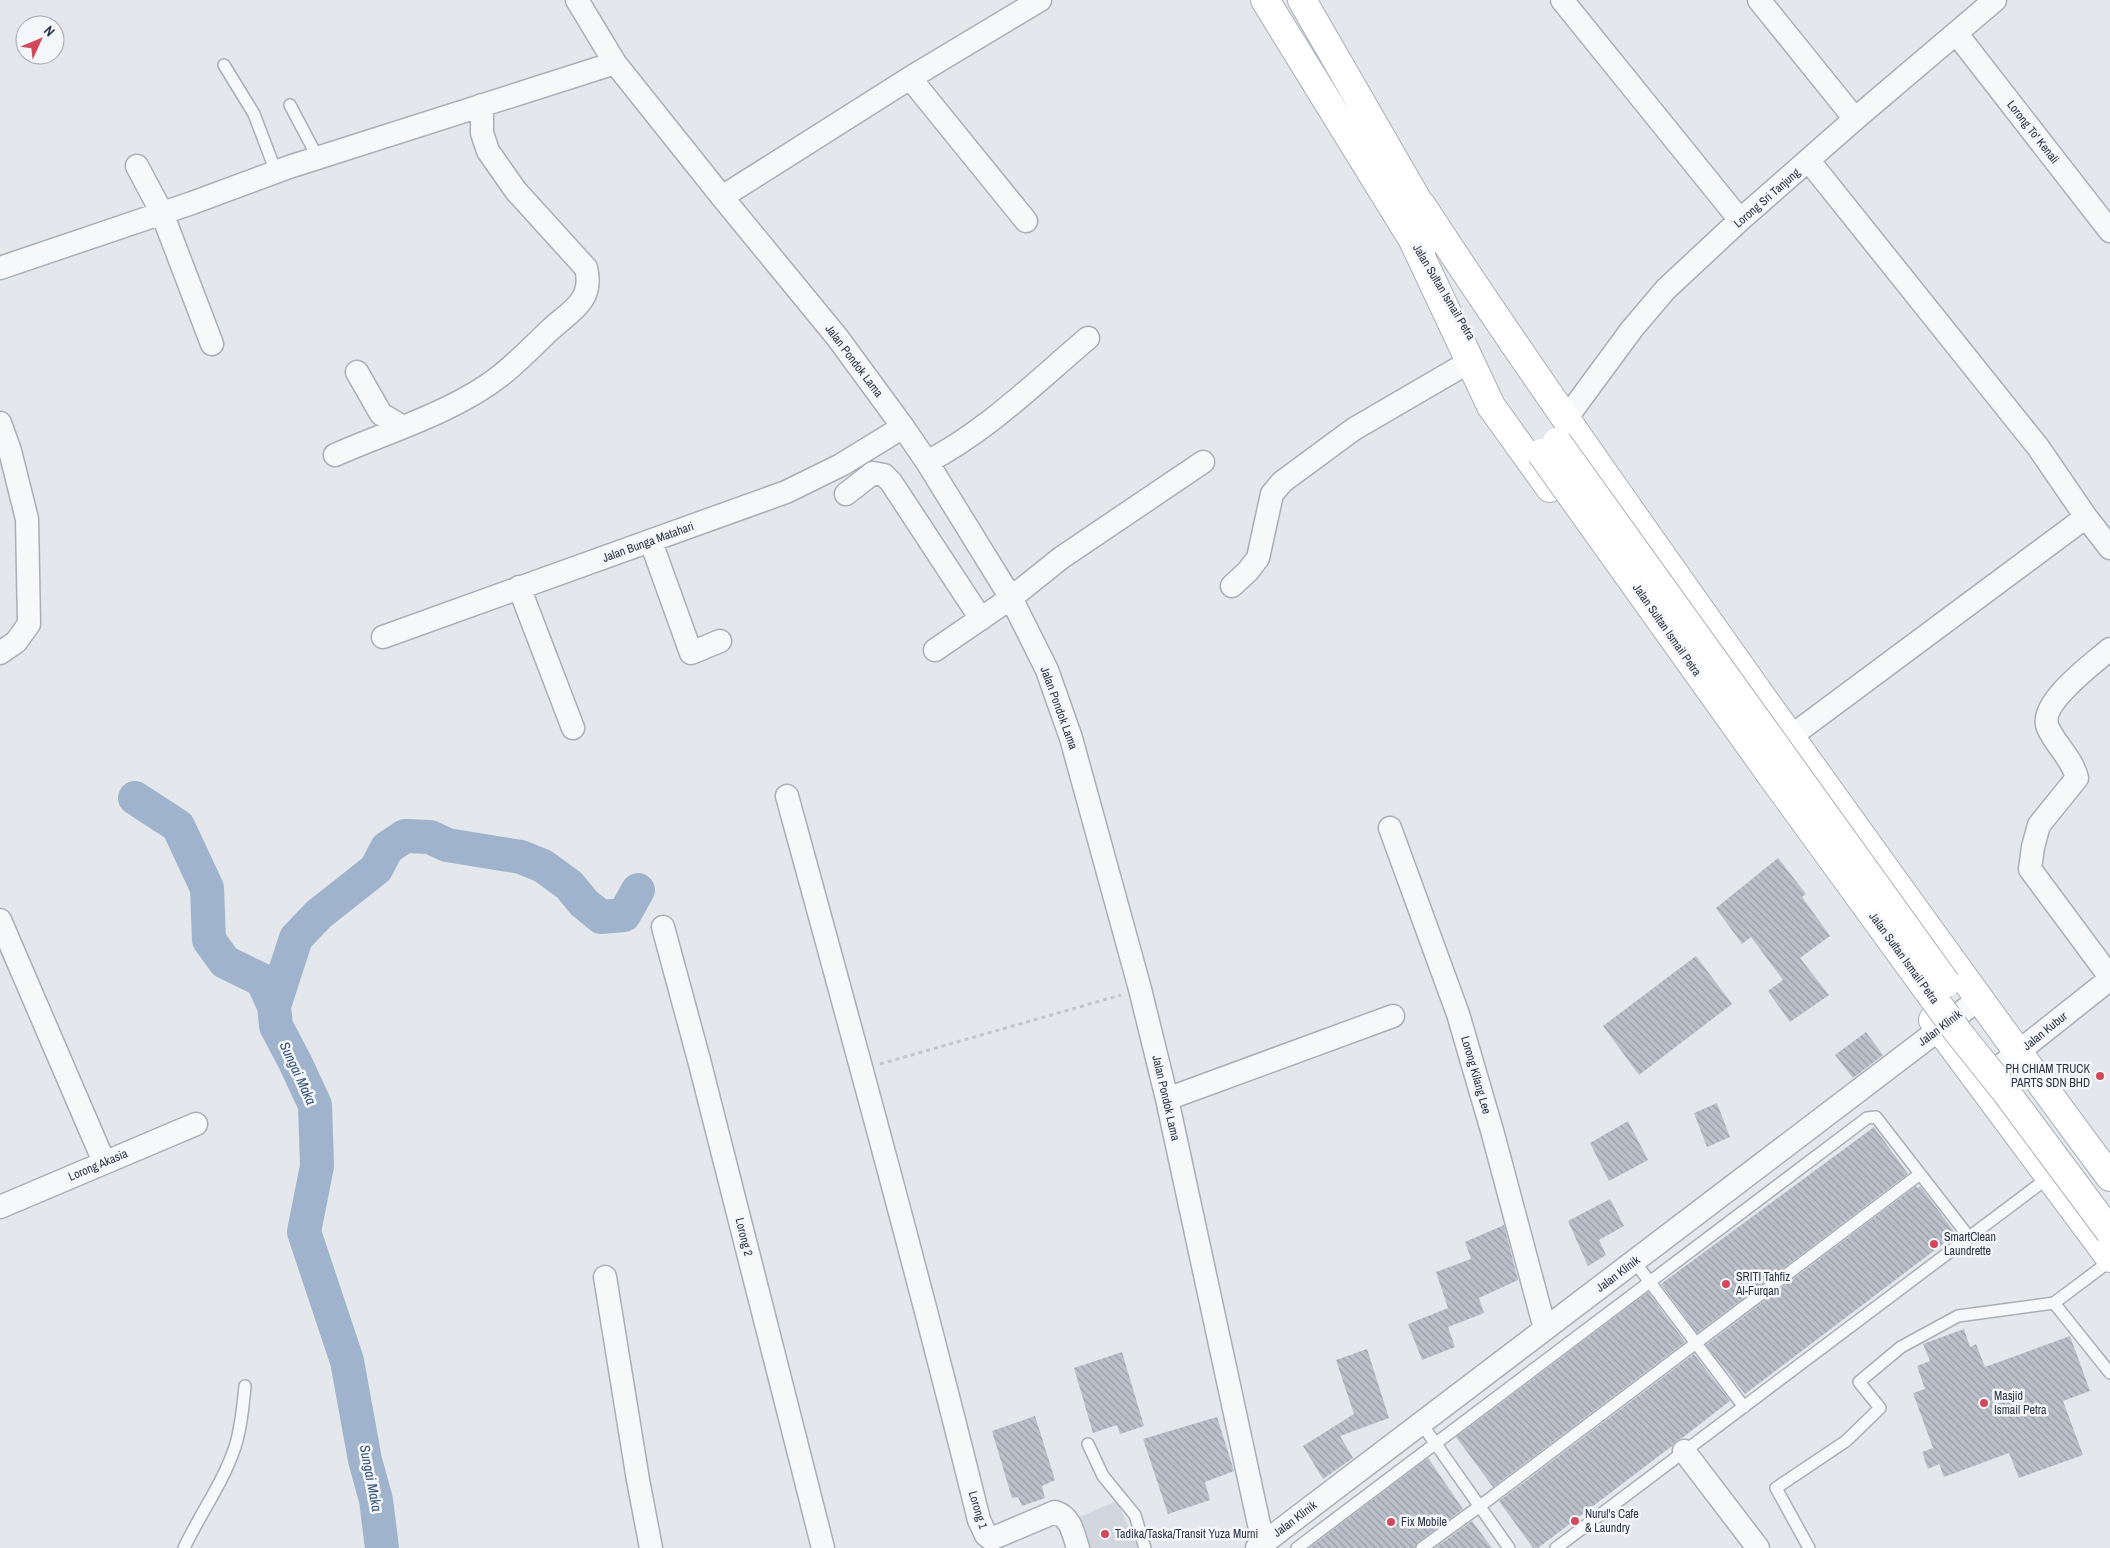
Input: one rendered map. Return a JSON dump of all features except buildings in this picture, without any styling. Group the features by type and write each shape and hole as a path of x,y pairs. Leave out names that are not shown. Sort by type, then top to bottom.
{"main road":[{"name":"Jalan Sultan Ismail Petra","path":"1265,0 1412,238 1967,1012 2110,1201"},
{"name":"Jalan Sultan Ismail Petra","path":"1302,0 1422,206 1500,354 1776,783 1952,1024 2006,1092 2110,1232"},
{"path":"1412,238 1491,406 1939,1029 2110,1260"},
{"path":"1555,438 1790,737 2017,1053 2110,1177"}],"street":[{"name":"Jalan Pondok Lama","path":"577,0 615,63 722,197 837,336 903,427 927,462 1011,598 1047,670 1071,738 1140,989 1167,1099 1260,1546"},
{"path":"722,197 910,78 1040,0"},
{"path":"1562,0 1740,220"},
{"path":"1759,0 1855,119"},
{"name":"Lorong Sri Tanjung","path":"1555,438 1632,329 1666,289 1740,220 1994,0"},
{"name":"Lorong To' Kenali","path":"1956,33 2110,231"},
{"path":"0,268 318,158 615,63"},
{"path":"910,78 1026,221"},
{"path":"335,455 462,399 500,376 585,299 589,279 586,268 516,191 488,152 482,133 482,105"},
{"path":"1809,161 2038,447 2086,517 2110,548"},
{"path":"137,166 162,213 212,344"},
{"path":"927,462 953,449 977,432 1088,338"},
{"path":"1232,586 1248,571 1258,558 1272,494 1282,482 1354,428 1469,362"},
{"path":"357,372 380,414 401,426"},
{"path":"0,423 5,453 27,519 29,624 16,642 0,653"},
{"name":"Jalan Bunga Matahari","path":"383,637 519,587 652,542 786,492 841,465 903,427"},
{"path":"935,650 1011,598 1061,558 1203,462"},
{"path":"846,494 873,473 884,475 891,482 981,619"},
{"path":"1790,737 2086,517"},
{"path":"933,545 964,523"},
{"path":"652,542 692,652 720,641"},
{"path":"519,587 573,728"},
{"path":"2110,649 2055,698 2048,714 2047,726 2074,765 2077,778 2039,825 2030,869 2110,978"},
{"path":"786,796 862,1069"},
{"name":"Lorong Kilang Lee","path":"1390,828 1458,1014 1493,1134 1545,1329"},
{"path":"0,920 104,1162"},
{"name":"Lorong 2","path":"663,927 699,1060 823,1548"},
{"name":"Jalan Kubur","path":"1979,1083 2110,978"},
{"name":"Jalan Klinik","path":"1260,1546 1979,999"},
{"path":"1167,1099 1393,1016"},
{"name":"Lorong 1","path":"862,1069 941,1366 979,1520 986,1535 991,1539 1055,1512 1064,1515 1070,1523 1078,1548"},
{"name":"Lorong Akasia","path":"0,1207 196,1124"},
{"path":"605,1277 651,1548"},
{"path":"1684,1451 1758,1548"}],"lane":[{"path":"224,65 254,114 276,172"},
{"path":"290,105 318,158"},
{"path":"1297,1548 1867,1118 1876,1117 1969,1238"},
{"path":"1422,1548 1920,1174"},
{"path":"1556,1548 2049,1177"},
{"path":"1809,1548 1776,1488 1846,1441 1880,1408 1859,1382 1901,1347 1958,1316 2054,1302 2110,1260"},
{"path":"1634,1261 1744,1407"},
{"path":"2054,1302 2110,1373"},
{"path":"184,1548 220,1483 235,1447 241,1418 244,1386"},
{"path":"1421,1423 1509,1548"},
{"path":"1088,1444 1102,1476 1134,1515 1145,1548"}],"path":[{"path":"862,1069 1140,989"}],"shaded area":[{"name":"Tadika/Taska/Transit Yuza Murni","path":"1117,1501 1138,1548 1085,1548 1072,1520"}],"waterway":[{"name":"Sungai Maka","path":"135,798 178,826 207,888 209,940 225,962 262,980 274,1006 276,1026 315,1105 317,1166 304,1232 347,1361 365,1460 376,1500 382,1548"},
{"path":"274,1006 296,938 319,914 376,869 387,848 405,836 430,837 447,845 521,857 543,866 569,885 584,903 601,917 624,915 638,890"}],"place":[{"name":"PH CHIAM TRUCK PARTS SDN BHD","path":"2100,1076"},
{"name":"SmartClean Laundrette","path":"1934,1244"},
{"name":"SRITI Tahfiz Al-Furqan","path":"1726,1284"},
{"name":"Masjid Ismail Petra","path":"1984,1403"},
{"name":"Nurul's Cafe & Laundry","path":"1575,1521"},
{"name":"Fix Mobile","path":"1391,1522"},
{"name":"Tadika/Taska/Transit Yuza Murni","path":"1105,1534"}]}
